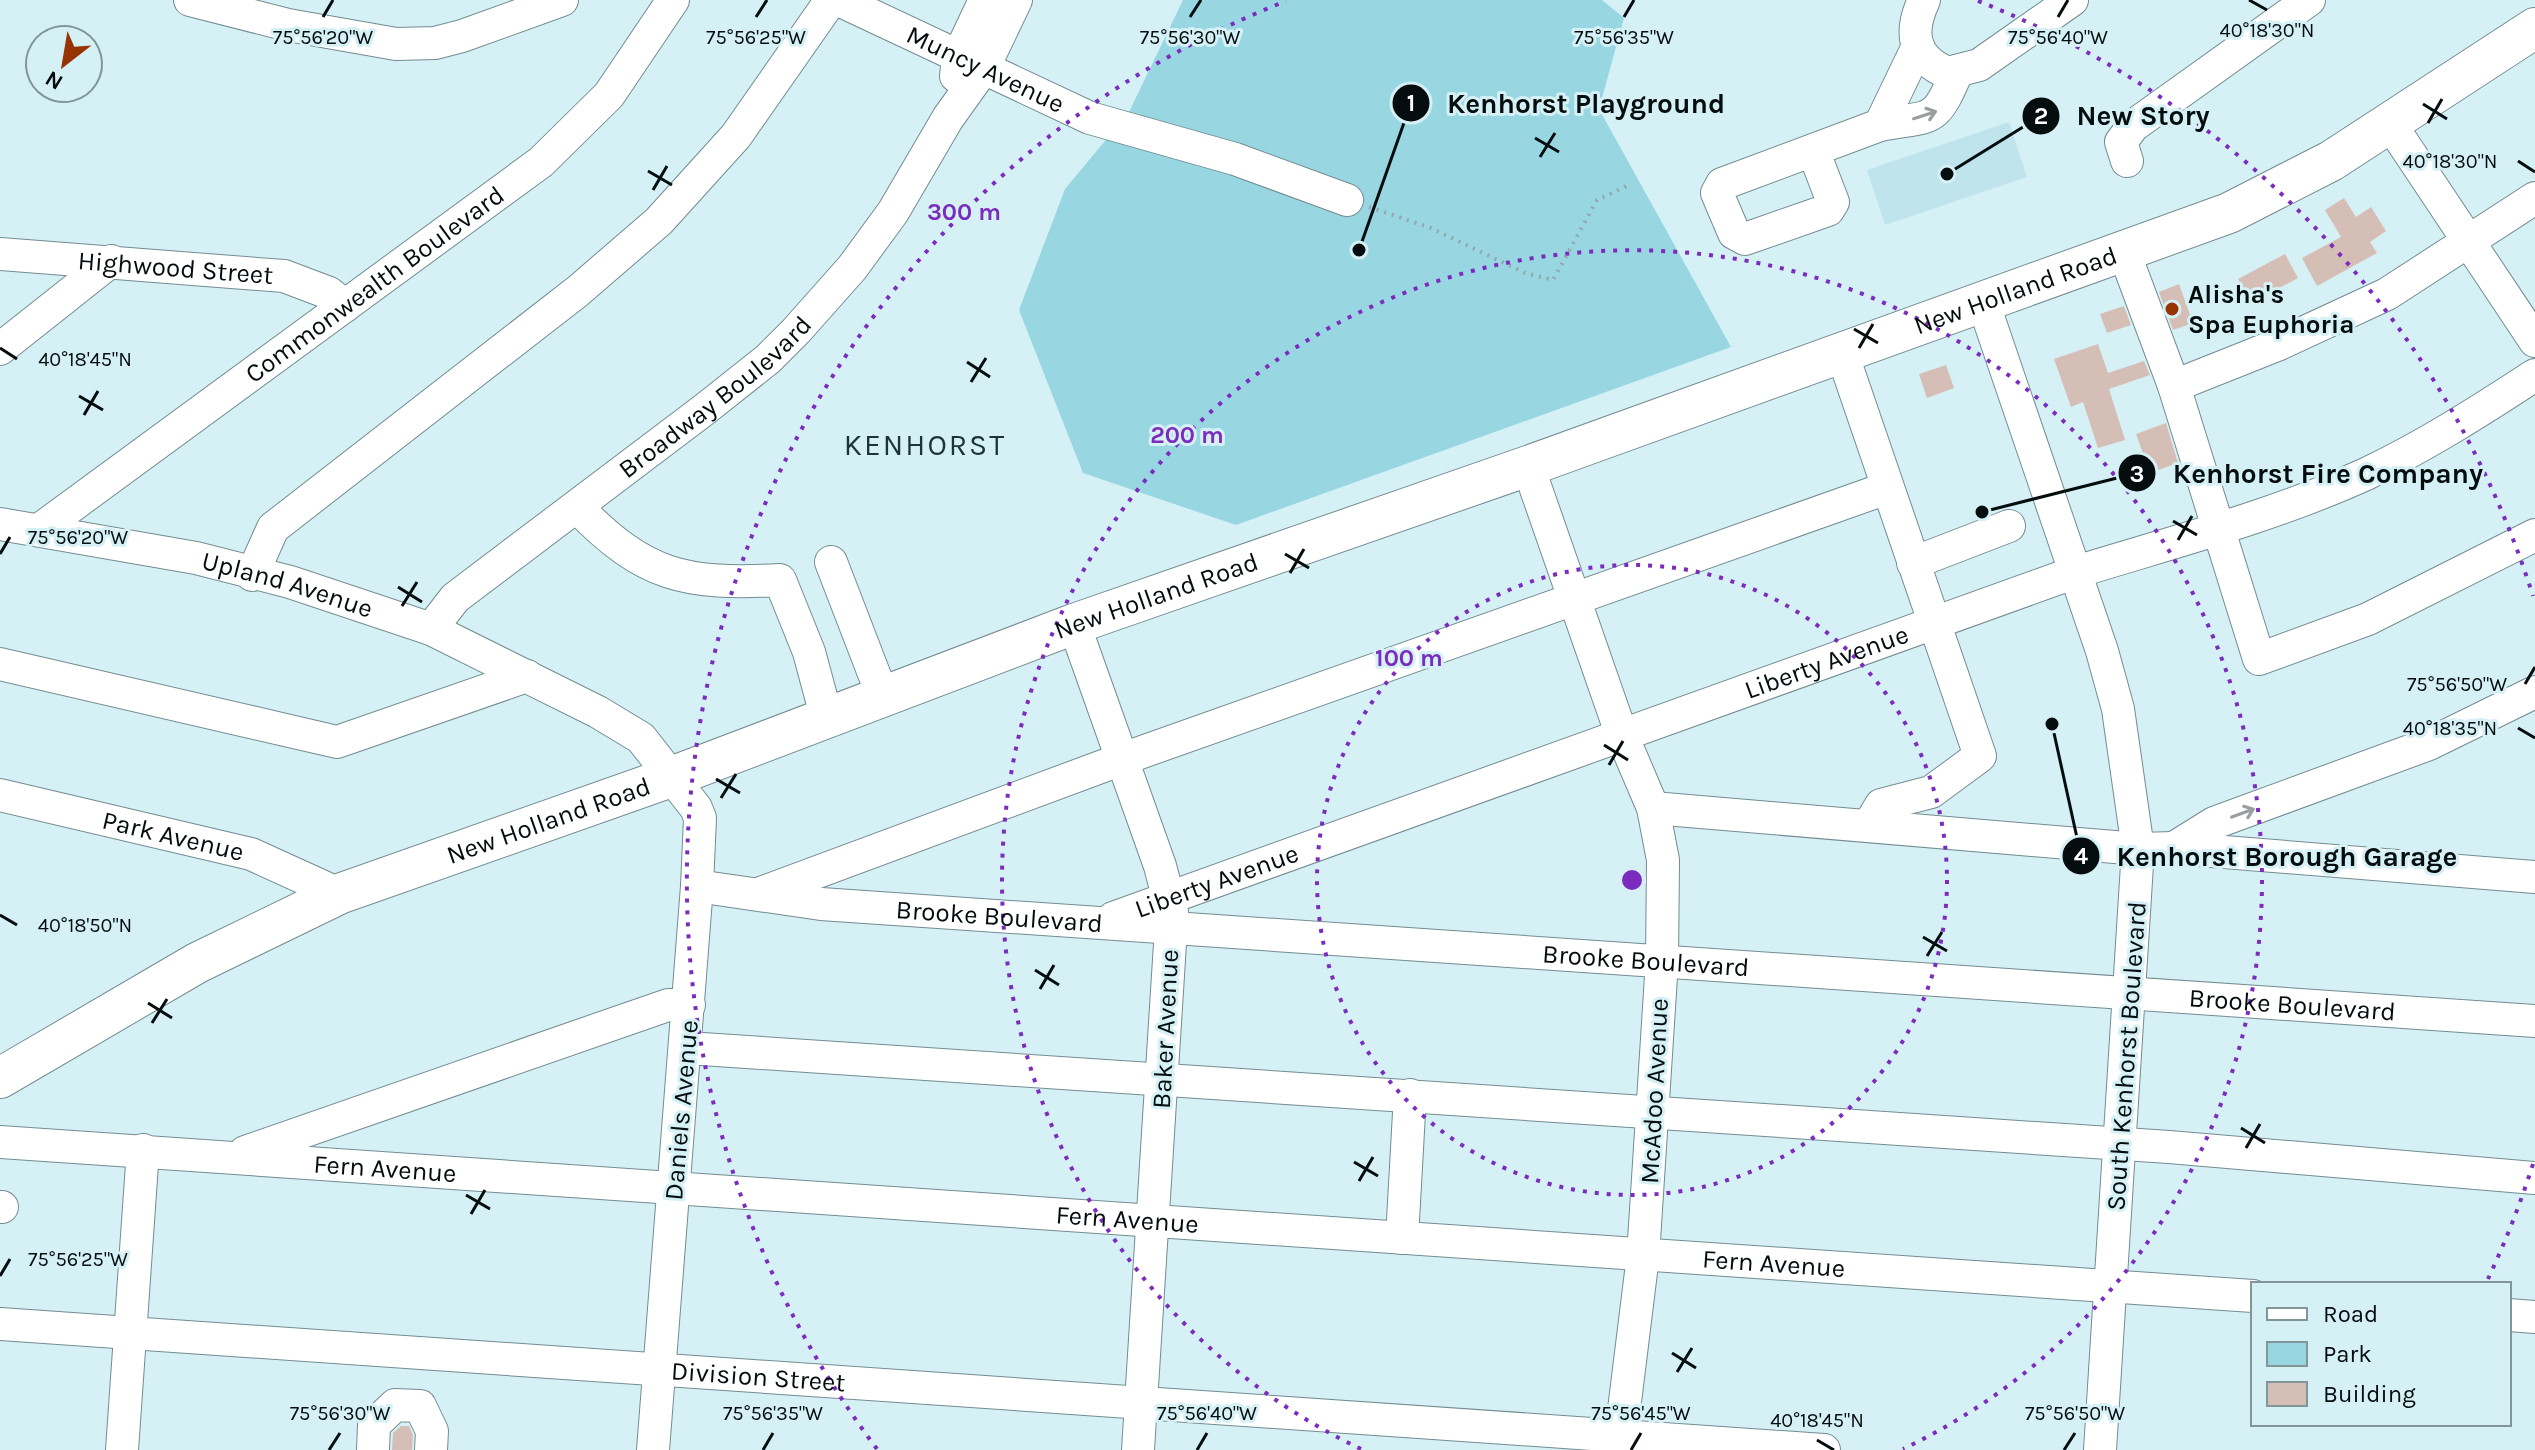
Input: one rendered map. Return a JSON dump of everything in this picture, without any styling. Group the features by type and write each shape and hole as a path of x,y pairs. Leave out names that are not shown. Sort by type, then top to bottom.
{"main road":[{"name":"New Holland Road","path":"0,1078 197,963 339,894 674,776 1074,624 1528,466 2258,201 2331,161 2535,28"}],"street":[{"path":"190,0 288,25 396,44 435,43 462,36 562,0"},
{"name":"Commonwealth Boulevard","path":"39,530 541,162 609,95 673,0"},
{"path":"252,575 273,528 578,291 659,221 736,136 831,0"},
{"name":"Muncy Avenue","path":"839,0 1090,118 1235,159 1347,200"},
{"name":"Broadway Boulevard","path":"431,629 455,598 740,382 796,331 852,268 893,212 948,118 971,63 985,0"},
{"name":"Broadway Boulevard","path":"971,63 1016,0"},
{"path":"1813,150 1880,125 1934,115 1968,69 2072,0"},
{"path":"2127,161 2121,142 2133,126 2309,0"},
{"path":"1921,6 1914,28 1918,46 1932,65 1968,69"},
{"path":"1880,125 1918,46"},
{"path":"2389,122 2535,341"},
{"path":"2174,386 2344,316 2387,294 2535,198"},
{"path":"2124,252 2174,386 2259,659 2368,619 2535,535"},
{"name":"Highwood Street","path":"0,254 284,276 329,293 345,306"},
{"path":"0,349 111,261"},
{"name":"South Kenhorst Boulevard","path":"1983,302 2076,572 2118,709 2138,849 2122,1145 2100,1450"},
{"path":"1842,353 1980,756 1931,792 1881,805 1869,825"},
{"name":"Liberty Avenue","path":"1170,911 1621,733 2076,572 2220,528 2366,474 2460,424 2535,375"},
{"name":"McAdoo Avenue","path":"1528,466 1621,733 1653,808 1663,872 1662,961 1643,1256 1620,1443"},
{"name":"Brooke Boulevard","path":"755,895 1122,760 1887,488"},
{"path":"577,507 608,539 662,572 729,583 780,580 809,652 827,719"},
{"name":"Upland Avenue","path":"0,524 196,558 252,575 290,582 431,629 632,731 674,776"},
{"path":"1913,563 2009,526"},
{"path":"831,562 883,697"},
{"name":"Baker Avenue","path":"1074,624 1170,911 1163,1079 1138,1450"},
{"path":"0,664 337,742 527,676"},
{"path":"2174,848 2214,823 2429,744 2535,692"},
{"name":"Daniels Avenue","path":"653,1450 687,1048 700,818 674,776"},
{"name":"Park Avenue","path":"0,795 251,854 339,894"},
{"path":"1653,808 2138,849 2174,848 2535,877"},
{"name":"Brooke Boulevard","path":"697,886 821,904 1102,922 1170,911 1662,961 2535,1021"},
{"path":"234,1156 668,1005 689,1005"},
{"path":"687,1048 2122,1145 2535,1178"},
{"path":"1402,1238 1410,1095"},
{"name":"Fern Avenue","path":"0,1142 2251,1296"},
{"path":"122,1450 143,1150"},
{"path":"2511,1315 2535,1317"},
{"path":"0,1324 130,1332"},
{"name":"Division Street","path":"130,1332 1142,1403"},
{"path":"1142,1403 1374,1420 1620,1443 1824,1450"},
{"path":"373,1450 374,1425 395,1405 420,1406 432,1431 431,1450"}],"path":[{"path":"1347,200 1431,228 1525,273 1553,280 1597,200 1631,184"}],"shaded area":[{"path":"2009,122 2027,177 1885,225 1867,170"}],"green space":[{"path":"1183,0 1602,0 1624,18 1599,109 1731,347 1236,525 1083,473 1019,310 1065,189 1129,112"}],"building":[{"path":"2344,198 2356,217 2371,207 2386,231 2370,242 2377,253 2317,286 2302,258 2341,237 2325,210"},
{"path":"2285,254 2298,278 2251,303 2238,279"},
{"name":"Alisha's Spa Euphoria","path":"2179,284 2193,323 2173,330 2159,292"},
{"path":"2124,306 2131,325 2107,333 2100,314"},
{"path":"2098,344 2108,373 2144,361 2150,375 2109,389 2125,440 2098,448 2083,402 2071,407 2054,359"},
{"path":"1946,365 1954,388 1927,398 1919,374"},
{"path":"2166,423 2178,463 2150,473 2136,434"},
{"path":"401,1426 409,1426 413,1435 412,1450 392,1450 393,1433"}],"place":[{"name":"New Story","path":"1947,174"},
{"name":"Kenhorst Playground","path":"1359,250"},
{"name":"Alisha's Spa Euphoria","path":"2172,309"},
{"name":"Kenhorst Fire Company","path":"1982,512"},
{"name":"Kenhorst Borough Garage","path":"2052,724"}],"district":[{"name":"KENHORST","path":"925,445"}]}
